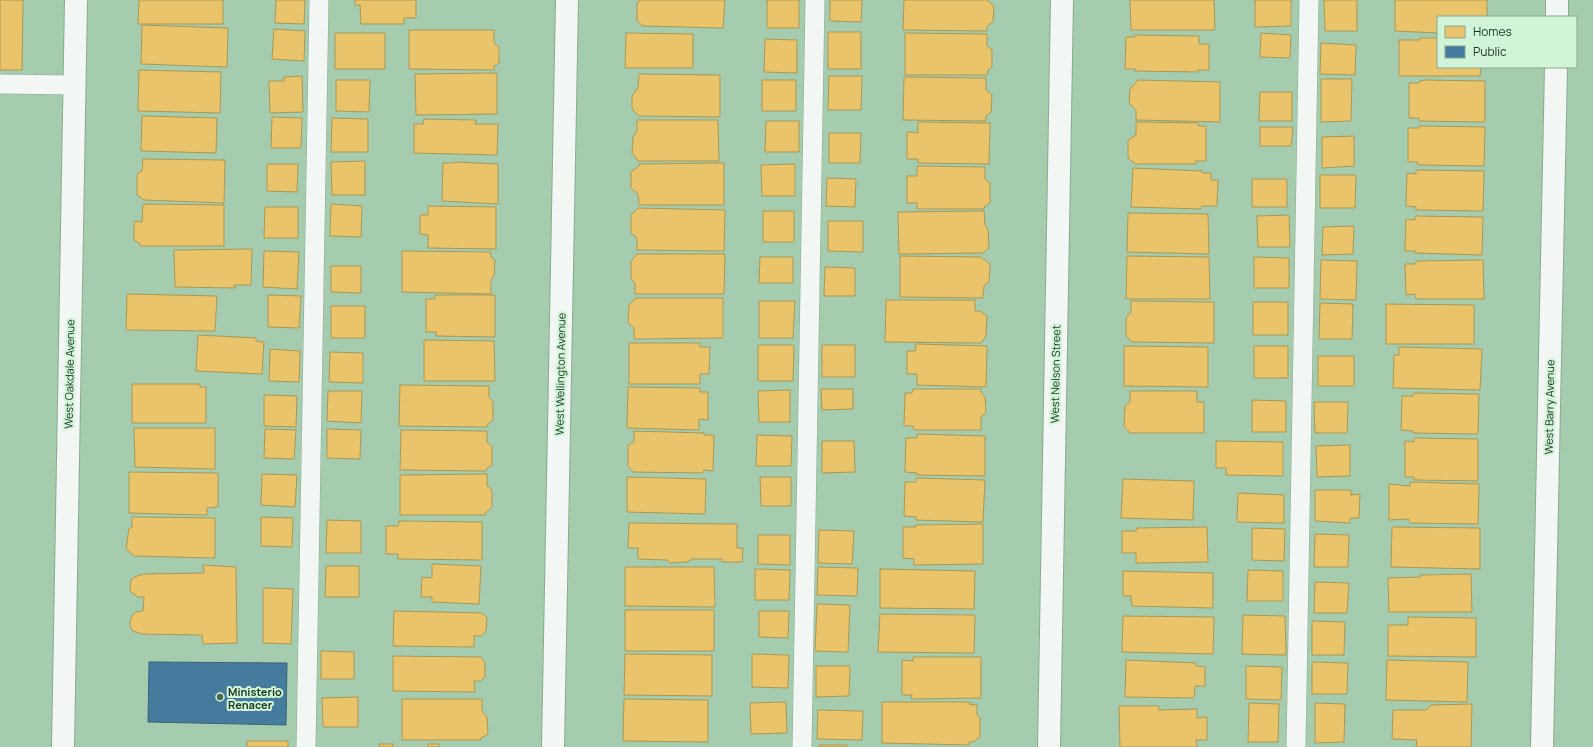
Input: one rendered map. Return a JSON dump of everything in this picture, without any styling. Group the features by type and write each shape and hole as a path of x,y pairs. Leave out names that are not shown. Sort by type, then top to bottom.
{"street":[{"name":"West Oakdale Avenue","path":"63,747 76,0"},
{"name":"West Wellington Avenue","path":"553,747 567,0"},
{"name":"West Nelson Street","path":"1049,747 1062,0"},
{"path":"1557,0 1557,16"},
{"name":"West Barry Avenue","path":"1542,747 1556,68"}],"lane":[{"path":"306,747 319,0"},
{"path":"802,747 815,0"},
{"path":"1296,747 1309,0"},
{"path":"0,84 74,84"}],"building: Homes":[{"path":"0,0 23,0 22,70 0,70"},
{"path":"139,0 223,0 223,24 138,24"},
{"path":"276,0 305,0 304,24 275,23"},
{"path":"355,0 416,0 416,18 404,18 404,24 361,24 360,5 355,5"},
{"path":"640,0 725,0 723,28 643,26 637,21 637,3"},
{"path":"767,0 799,0 799,28 767,28"},
{"path":"830,0 862,0 861,22 830,21"},
{"path":"904,0 987,0 994,6 993,22 987,26 987,31 903,30"},
{"path":"1130,0 1214,0 1215,30 1131,30"},
{"path":"1255,0 1291,0 1291,26 1255,27"},
{"path":"1324,0 1357,0 1357,31 1325,31"},
{"path":"1395,0 1487,0 1487,16 1437,16 1437,33 1395,31"},
{"path":"142,25 228,28 227,67 141,64"},
{"path":"274,29 305,31 304,61 272,59"},
{"path":"409,30 494,30 494,43 499,47 499,63 494,66 494,70 409,69"},
{"path":"828,32 861,32 861,69 828,69"},
{"path":"335,33 385,33 385,69 335,69"},
{"path":"626,33 693,34 693,68 625,68"},
{"path":"905,33 987,34 987,46 992,50 992,67 988,70 987,75 905,75"},
{"path":"1261,33 1291,35 1290,58 1260,57"},
{"path":"1135,35 1199,36 1199,44 1209,44 1209,70 1198,70 1198,72 1135,71 1135,69 1125,69 1126,37 1135,37"},
{"path":"1420,38 1437,38 1437,68 1481,68 1480,76 1399,76 1399,40 1420,40"},
{"path":"765,39 797,40 797,73 764,72"},
{"path":"1321,43 1356,45 1355,75 1320,74"},
{"path":"139,70 221,72 220,113 138,111"},
{"path":"497,73 497,114 416,115 415,74"},
{"path":"639,74 720,75 720,117 639,116 632,109 632,96 638,88"},
{"path":"302,76 303,112 270,113 269,81 284,81 284,77"},
{"path":"829,76 862,76 861,110 828,110"},
{"path":"904,77 986,78 986,90 992,95 991,112 986,116 986,121 903,120"},
{"path":"1321,79 1352,79 1351,121 1321,122"},
{"path":"336,80 370,80 369,112 336,111"},
{"path":"762,80 796,80 796,111 762,111"},
{"path":"1138,80 1220,82 1220,122 1136,120 1136,110 1129,103 1130,89"},
{"path":"1420,81 1485,81 1485,122 1419,121 1419,118 1409,118 1409,83 1419,83"},
{"path":"1260,92 1292,92 1292,121 1259,121"},
{"path":"142,116 217,118 216,153 141,151"},
{"path":"272,117 302,118 301,148 271,148"},
{"path":"332,118 368,119 368,152 331,152"},
{"path":"424,119 476,120 475,124 498,124 497,155 414,153 414,124 423,124"},
{"path":"637,120 718,120 719,161 638,161 632,153 633,137 637,131"},
{"path":"766,121 799,121 799,152 765,152"},
{"path":"918,122 990,123 989,164 918,163 918,159 907,159 907,132 918,133"},
{"path":"1136,122 1198,123 1198,126 1206,126 1206,161 1196,161 1196,164 1135,164 1128,158 1128,140 1136,135"},
{"path":"1419,126 1485,127 1484,166 1418,165 1418,162 1408,162 1408,128 1419,128"},
{"path":"1260,127 1293,127 1291,146 1260,146"},
{"path":"829,133 861,133 860,163 829,163"},
{"path":"1354,136 1354,166 1322,168 1322,137"},
{"path":"143,159 225,160 224,203 144,200 137,195 137,174 142,171"},
{"path":"365,161 365,195 332,195 331,162"},
{"path":"455,162 498,164 498,204 442,201 443,163"},
{"path":"724,163 724,205 639,205 638,194 631,188 631,172 639,166 639,164"},
{"path":"267,164 298,164 297,192 267,191"},
{"path":"795,164 795,196 762,196 761,165"},
{"path":"917,166 985,167 985,179 990,183 990,203 985,206 984,209 917,209 917,203 907,203 907,176 917,176"},
{"path":"1133,168 1202,171 1202,173 1211,173 1211,180 1218,180 1217,206 1202,206 1201,209 1131,207"},
{"path":"1416,170 1484,171 1483,211 1416,210 1416,207 1406,206 1407,173 1416,174"},
{"path":"1320,175 1356,175 1355,208 1320,208"},
{"path":"827,178 856,179 855,207 826,206"},
{"path":"1252,179 1287,179 1287,207 1252,207"},
{"path":"143,204 224,205 224,246 140,246 140,244 134,240 134,221 142,222"},
{"path":"331,204 362,206 361,237 330,236"},
{"path":"428,206 496,207 496,249 428,248 428,235 420,234 420,215 428,215"},
{"path":"265,207 298,207 298,238 264,238"},
{"path":"638,208 725,210 724,251 637,250 637,238 631,233 631,215"},
{"path":"763,211 794,211 794,242 763,242"},
{"path":"984,211 985,225 988,229 989,248 983,253 899,254 898,212"},
{"path":"1128,213 1208,214 1209,254 1127,252"},
{"path":"1289,215 1290,247 1258,247 1257,216"},
{"path":"1415,216 1483,217 1482,255 1415,253 1415,251 1405,251 1406,219 1415,220"},
{"path":"828,221 863,221 863,252 828,251"},
{"path":"1354,226 1353,254 1322,255 1323,227"},
{"path":"252,249 251,285 234,285 235,288 175,287 174,250"},
{"path":"264,251 299,252 297,289 263,287"},
{"path":"402,251 490,252 491,257 495,260 494,276 491,280 491,294 402,292"},
{"path":"637,254 725,254 724,294 635,294 635,283 631,279 631,261"},
{"path":"900,256 981,257 990,264 989,282 984,286 983,298 900,297"},
{"path":"1127,256 1209,257 1210,299 1126,299"},
{"path":"760,257 793,257 793,283 759,283"},
{"path":"1254,257 1289,258 1289,288 1254,288"},
{"path":"1321,260 1357,261 1356,300 1320,299"},
{"path":"1483,260 1484,299 1416,299 1415,294 1406,295 1405,264 1415,264 1417,261"},
{"path":"331,266 361,266 361,293 331,292"},
{"path":"825,267 855,268 855,296 824,296"},
{"path":"127,294 217,296 215,331 126,330"},
{"path":"268,295 301,296 299,328 268,327"},
{"path":"435,295 495,295 495,337 436,336 436,332 426,332 426,299 435,299"},
{"path":"636,298 723,298 723,338 634,339 634,328 628,323 629,305"},
{"path":"886,300 975,300 975,311 980,311 987,316 986,336 981,343 885,342"},
{"path":"759,301 795,301 793,338 759,338"},
{"path":"1131,301 1214,302 1214,343 1132,342 1126,336 1126,318 1131,312"},
{"path":"1253,302 1288,302 1288,335 1253,335"},
{"path":"1320,303 1353,304 1352,339 1319,339"},
{"path":"1386,304 1474,305 1474,344 1386,344"},
{"path":"331,306 365,306 365,338 331,338"},
{"path":"198,335 256,338 256,341 264,342 262,374 196,371"},
{"path":"424,340 494,341 495,381 424,381"},
{"path":"629,343 700,343 700,347 710,347 709,374 700,374 700,384 629,384"},
{"path":"916,344 987,346 986,387 917,385 917,374 907,374 907,351 915,351"},
{"path":"758,345 794,345 793,381 758,381"},
{"path":"822,345 855,345 855,377 822,377"},
{"path":"1124,346 1208,347 1208,387 1124,386"},
{"path":"1254,346 1288,346 1288,378 1254,378"},
{"path":"1399,347 1482,349 1480,390 1393,388 1394,355 1399,355"},
{"path":"270,349 300,351 299,382 269,381"},
{"path":"330,352 363,353 363,383 329,382"},
{"path":"1318,356 1354,356 1354,386 1318,386"},
{"path":"132,384 200,384 200,387 206,387 206,423 132,423"},
{"path":"400,385 489,386 489,397 493,402 493,420 487,425 487,427 399,426"},
{"path":"628,387 700,388 700,392 708,392 708,420 699,419 699,430 627,428"},
{"path":"821,389 853,389 853,409 822,410"},
{"path":"913,389 981,389 981,392 985,397 986,413 981,417 981,430 914,430 913,426 904,426 905,393 912,393"},
{"path":"790,390 790,422 759,422 758,391"},
{"path":"328,391 362,391 361,423 327,421"},
{"path":"1130,391 1197,391 1197,402 1204,402 1204,433 1130,433 1124,426 1125,406 1130,402"},
{"path":"1414,393 1479,394 1478,434 1413,433 1413,431 1401,430 1402,396 1414,396"},
{"path":"264,395 297,396 296,427 264,426"},
{"path":"1252,400 1286,401 1286,432 1252,432"},
{"path":"1314,402 1348,402 1347,433 1315,433"},
{"path":"134,428 215,428 215,469 135,467"},
{"path":"265,429 296,430 294,459 264,458"},
{"path":"327,429 361,430 360,459 327,458"},
{"path":"401,430 487,431 487,442 492,447 492,465 486,469 486,471 400,470"},
{"path":"634,431 704,433 704,435 714,435 713,471 704,470 703,473 633,472 628,466 628,445 634,442"},
{"path":"917,434 985,436 985,476 917,475 917,473 905,472 906,438 917,438"},
{"path":"757,435 792,436 791,466 756,466"},
{"path":"1414,438 1478,439 1478,481 1414,480 1414,477 1405,477 1405,441 1414,442"},
{"path":"822,441 854,441 855,472 822,473"},
{"path":"1216,441 1283,442 1283,476 1226,475 1226,468 1216,468"},
{"path":"1350,445 1350,476 1317,477 1316,446"},
{"path":"129,472 218,473 218,507 207,508 207,515 129,513"},
{"path":"262,474 297,475 295,507 261,505"},
{"path":"487,474 487,486 492,490 492,507 485,513 485,515 400,515 400,475"},
{"path":"627,477 706,479 705,514 627,512"},
{"path":"760,477 791,477 791,506 761,506"},
{"path":"916,478 985,480 983,522 916,520 916,517 904,516 905,482 916,482"},
{"path":"1123,479 1194,481 1193,520 1121,518"},
{"path":"1410,482 1479,484 1478,524 1410,523 1409,519 1389,520 1389,484 1410,486"},
{"path":"1315,490 1351,490 1351,495 1360,494 1359,518 1350,518 1350,523 1315,521"},
{"path":"1238,493 1284,495 1284,523 1237,522"},
{"path":"132,517 215,518 215,558 134,556 126,549 129,528 132,528"},
{"path":"261,517 293,518 292,547 261,546"},
{"path":"327,520 361,521 361,553 326,553"},
{"path":"399,521 482,522 482,560 398,559 398,554 386,554 386,526 398,526"},
{"path":"629,523 737,524 737,548 743,548 742,562 722,562 722,559 692,559 687,562 670,563 667,560 638,559 638,548 628,548"},
{"path":"983,524 983,564 914,565 914,559 903,558 903,527 916,527 915,525"},
{"path":"1207,527 1208,562 1136,563 1136,553 1122,553 1122,531 1136,531 1137,528"},
{"path":"1392,527 1480,528 1480,569 1391,567"},
{"path":"1252,528 1285,529 1284,561 1252,560"},
{"path":"819,530 854,531 852,564 818,563"},
{"path":"1315,534 1349,535 1348,567 1314,567"},
{"path":"758,535 790,535 790,565 758,564"},
{"path":"432,564 481,566 479,604 432,602 432,597 421,597 422,577 432,578"},
{"path":"203,565 236,567 237,643 203,644 202,635 142,634 133,631 130,626 130,621 136,612 143,611 144,597 138,597 130,591 131,580 134,577 144,574 204,573"},
{"path":"326,566 359,566 359,597 325,597"},
{"path":"625,567 714,567 715,607 625,606"},
{"path":"818,567 858,568 857,596 817,595"},
{"path":"755,569 790,570 789,600 755,600"},
{"path":"880,569 975,571 974,609 880,608"},
{"path":"1248,570 1283,571 1283,601 1247,601"},
{"path":"1123,571 1213,573 1213,608 1132,606 1131,596 1123,596"},
{"path":"1471,574 1472,612 1389,612 1388,578 1421,577 1420,575"},
{"path":"1315,582 1349,583 1347,613 1314,613"},
{"path":"263,588 293,589 291,644 263,643"},
{"path":"817,604 850,605 848,652 815,651"},
{"path":"625,610 714,610 714,651 625,651"},
{"path":"394,611 482,613 487,618 486,631 481,636 474,636 474,647 393,646"},
{"path":"759,611 789,611 788,638 759,637"},
{"path":"880,614 975,615 974,653 878,652"},
{"path":"1243,615 1285,616 1286,655 1242,654"},
{"path":"1123,616 1214,617 1213,654 1122,652"},
{"path":"1408,617 1476,618 1476,657 1388,656 1388,625 1408,625"},
{"path":"1312,621 1345,622 1344,655 1312,655"},
{"path":"321,651 354,652 354,679 321,679"},
{"path":"625,654 712,655 712,696 624,695"},
{"path":"752,654 789,655 788,688 752,687"},
{"path":"393,656 481,657 485,662 485,677 480,681 474,681 475,692 393,691"},
{"path":"913,657 981,657 981,698 911,699 912,695 902,695 902,660 913,661"},
{"path":"1126,660 1196,663 1196,666 1205,667 1205,686 1195,686 1194,698 1125,697"},
{"path":"1387,660 1468,662 1467,702 1386,700"},
{"path":"1312,662 1348,663 1347,694 1312,694"},
{"path":"816,666 850,666 849,696 816,697"},
{"path":"1246,666 1282,667 1281,700 1246,699"},
{"path":"358,697 358,727 323,727 322,698"},
{"path":"402,699 482,699 482,711 487,717 488,734 481,738 481,740 402,740"},
{"path":"624,699 708,700 708,742 623,741"},
{"path":"786,702 787,733 751,734 750,703"},
{"path":"882,702 970,702 970,705 977,704 977,715 980,718 980,737 973,742 969,742 969,745 882,743"},
{"path":"1249,703 1279,704 1278,742 1248,742"},
{"path":"1315,703 1345,704 1344,742 1315,743"},
{"path":"1472,704 1471,747 1416,747 1417,740 1392,739 1393,710 1426,710 1431,705"},
{"path":"1119,706 1159,706 1159,710 1197,709 1197,718 1207,717 1207,740 1196,740 1197,747 1120,747"},
{"path":"818,710 863,711 862,740 817,739"},
{"path":"247,741 288,741 288,747 247,747"},
{"path":"379,744 393,744 393,747 380,747"},
{"path":"428,744 439,744 439,747 428,747"},
{"path":"819,745 847,745 847,747 819,747"}],"building: Public":[{"path":"149,662 287,663 286,725 148,722"}],"place":[{"name":"Ministerio Renacer","path":"220,697"}]}
